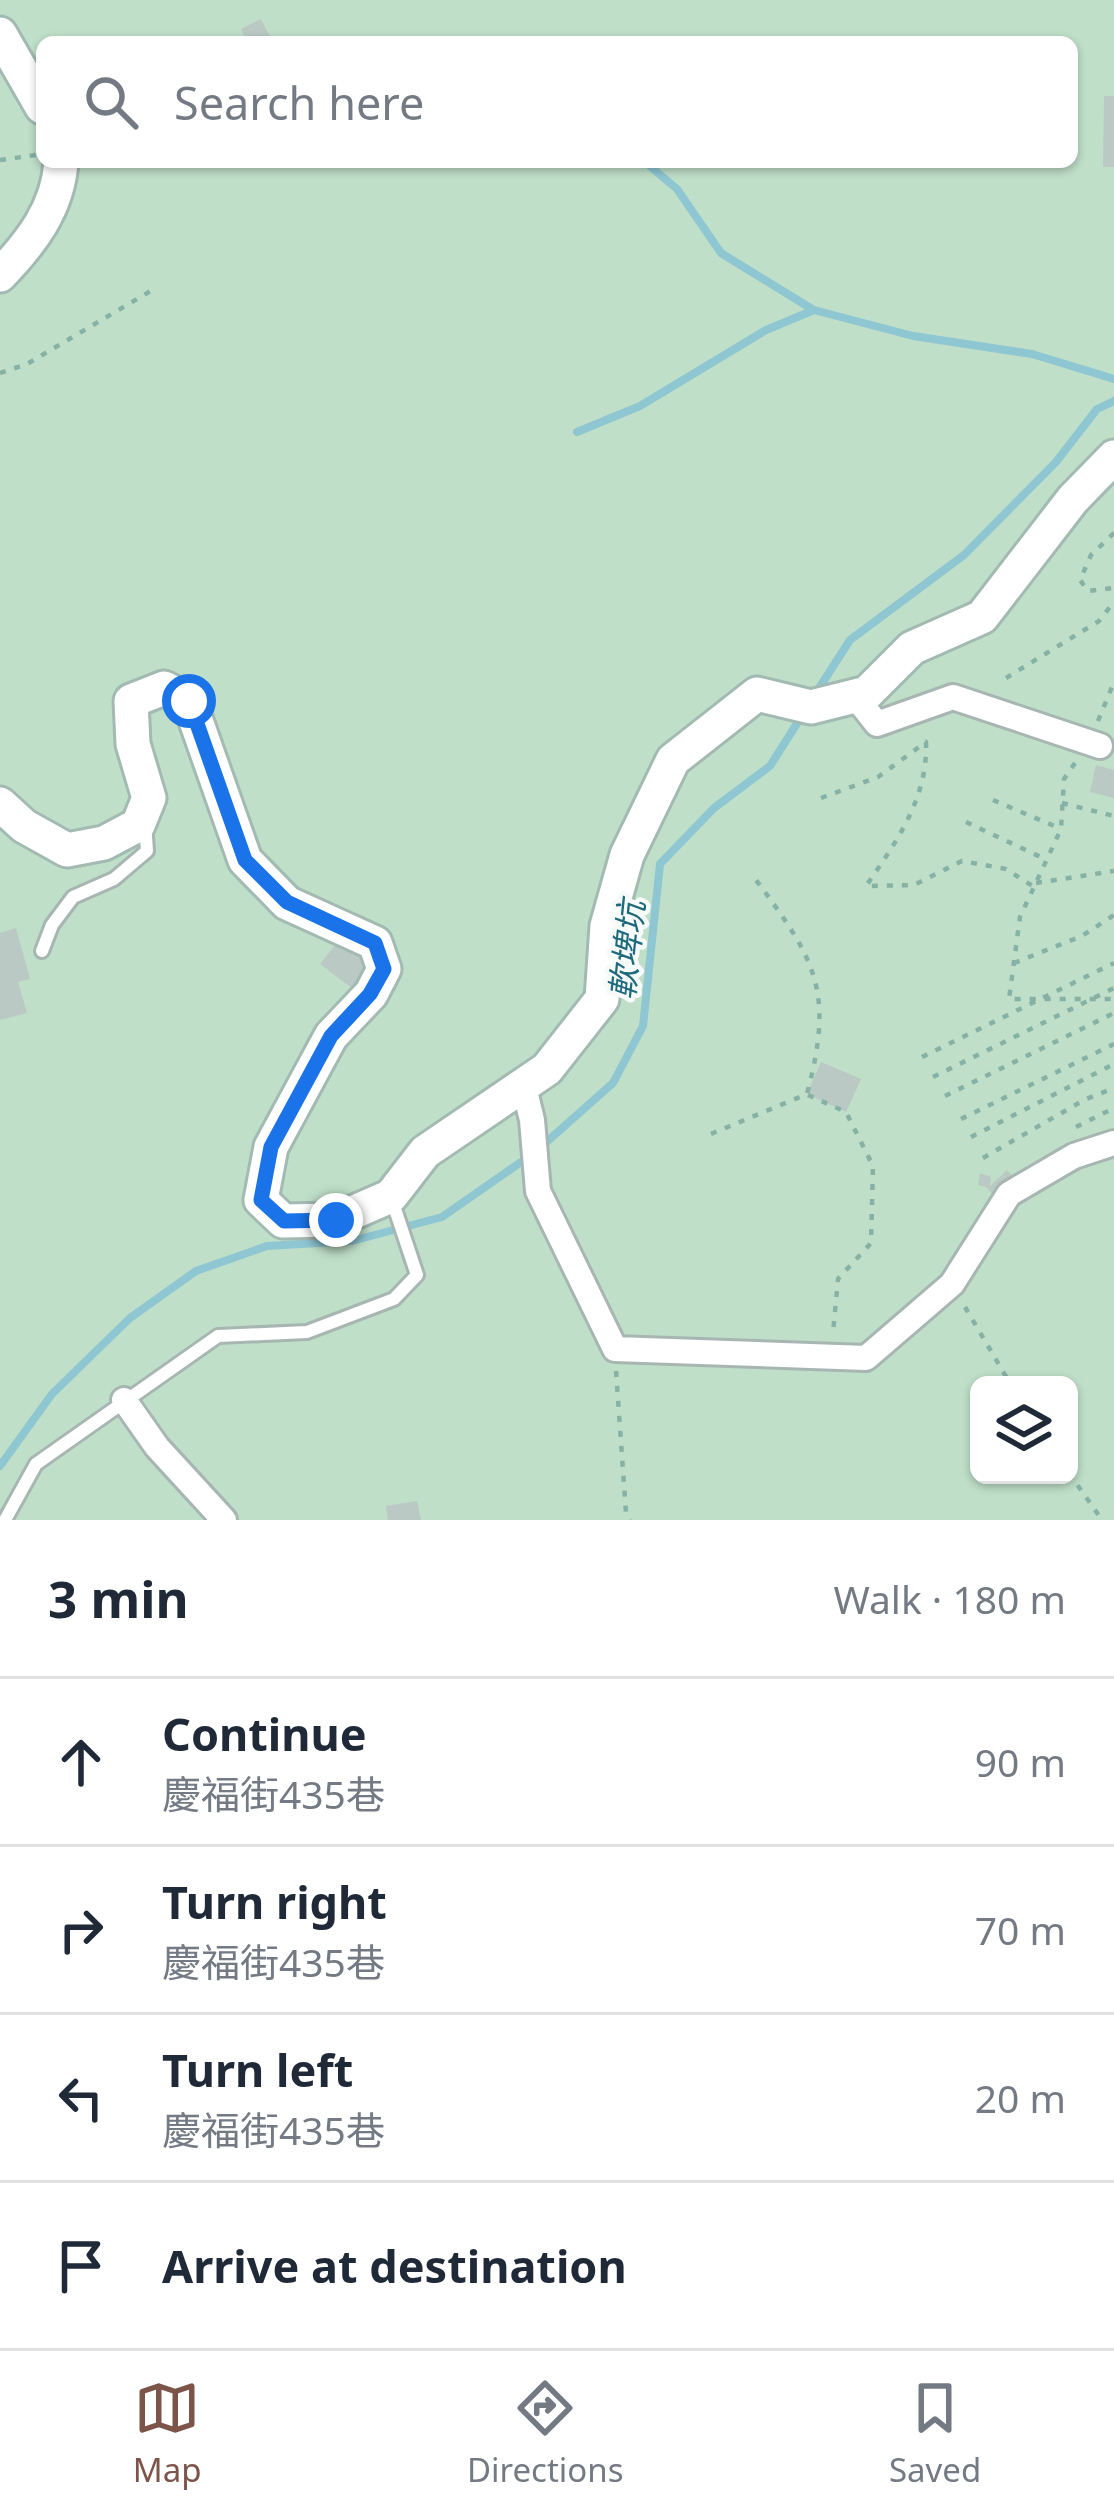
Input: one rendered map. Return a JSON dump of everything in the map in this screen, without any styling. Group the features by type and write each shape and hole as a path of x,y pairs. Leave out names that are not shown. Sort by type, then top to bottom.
{"street":[{"path":"0,34 36,97"},
{"path":"0,275 29,245 59,189 61,168"},
{"path":"0,804 24,826 67,850 104,843 138,825 149,798 133,744 131,701 164,688 189,701 245,860 287,902 375,943 384,969 370,994 331,1036 271,1147 261,1200 284,1221 336,1220 391,1196 424,1152 547,1069 602,1000 607,926 627,855 673,760 757,694 811,707 861,694 912,648 982,616 1072,499 1114,457"},
{"path":"861,694 877,724 953,697 1095,744"},
{"path":"524,1087 538,1192 615,1349 866,1358 952,1284 1010,1194 1074,1156 1114,1143"},
{"path":"124,1400 157,1447 224,1520"}],"lane":[{"path":"42,951 52,925 73,897 114,879 147,851 145,808"},
{"path":"5,1520 36,1464 218,1336 307,1332 394,1298 416,1275 391,1196"}],"path":[{"path":"0,160 36,155"},
{"path":"0,373 28,364 154,290"},
{"path":"1114,533 1091,555 1080,580 1088,591 1114,588"},
{"path":"1006,678 1099,621 1114,602"},
{"path":"1114,682 1095,744 1064,779 1061,829 1021,917 1009,999 1114,999"},
{"path":"821,798 878,777 926,742 927,770 904,832 866,886 914,885 962,861 1006,869 1035,885 1114,871"},
{"path":"993,800 1061,829"},
{"path":"1063,802 1114,816"},
{"path":"966,823 1047,860"},
{"path":"753,876 802,942 822,1012 819,1049 807,1094"},
{"path":"1014,963 1082,936 1114,915"},
{"path":"922,1057 1114,963"},
{"path":"933,1077 1114,988"},
{"path":"945,1096 1114,1013"},
{"path":"961,1119 1114,1044"},
{"path":"970,1137 1114,1064"},
{"path":"983,1158 1114,1088"},
{"path":"711,1134 807,1094 846,1112 873,1166 871,1243 838,1279 831,1357"},
{"path":"952,1284 1006,1376"},
{"path":"615,1349 630,1520"},
{"path":"1077,1484 1102,1520"}],"green space":[{"path":"0,0 1114,0 1114,1520 0,1520"}],"building":[{"path":"261,19 270,36 244,36 241,29"},
{"path":"1104,96 1114,96 1114,167 1103,167"},
{"path":"1096,765 1114,770 1114,798 1090,792"},
{"path":"16,928 30,979 18,982 27,1013 0,1020 0,933"},
{"path":"340,939 369,956 361,995 320,964"},
{"path":"821,1062 861,1079 846,1112 807,1094"},
{"path":"1007,1170 1017,1181 998,1201 978,1185 980,1173 991,1177 990,1186"},
{"path":"417,1501 421,1520 388,1520 386,1506"}],"waterway":[{"path":"652,168 677,189 721,253 812,309"},
{"path":"577,432 640,406 766,330 814,310 913,336 1032,354 1114,379"},
{"name":"軟埤坑","path":"814,696 850,640 964,555 1056,462 1097,409 1114,401"},
{"name":"軟埤坑","path":"542,1146 613,1083 643,1026 660,864 714,808 770,766 803,714"},
{"name":"軟埤坑","path":"0,1466 52,1394 130,1318 196,1271 267,1246 352,1241 442,1217 531,1155"}],"route":[{"path":"189,701 245,860 287,902 375,943 384,969 370,994 331,1036 271,1147 261,1200 284,1221 336,1220"}]}
